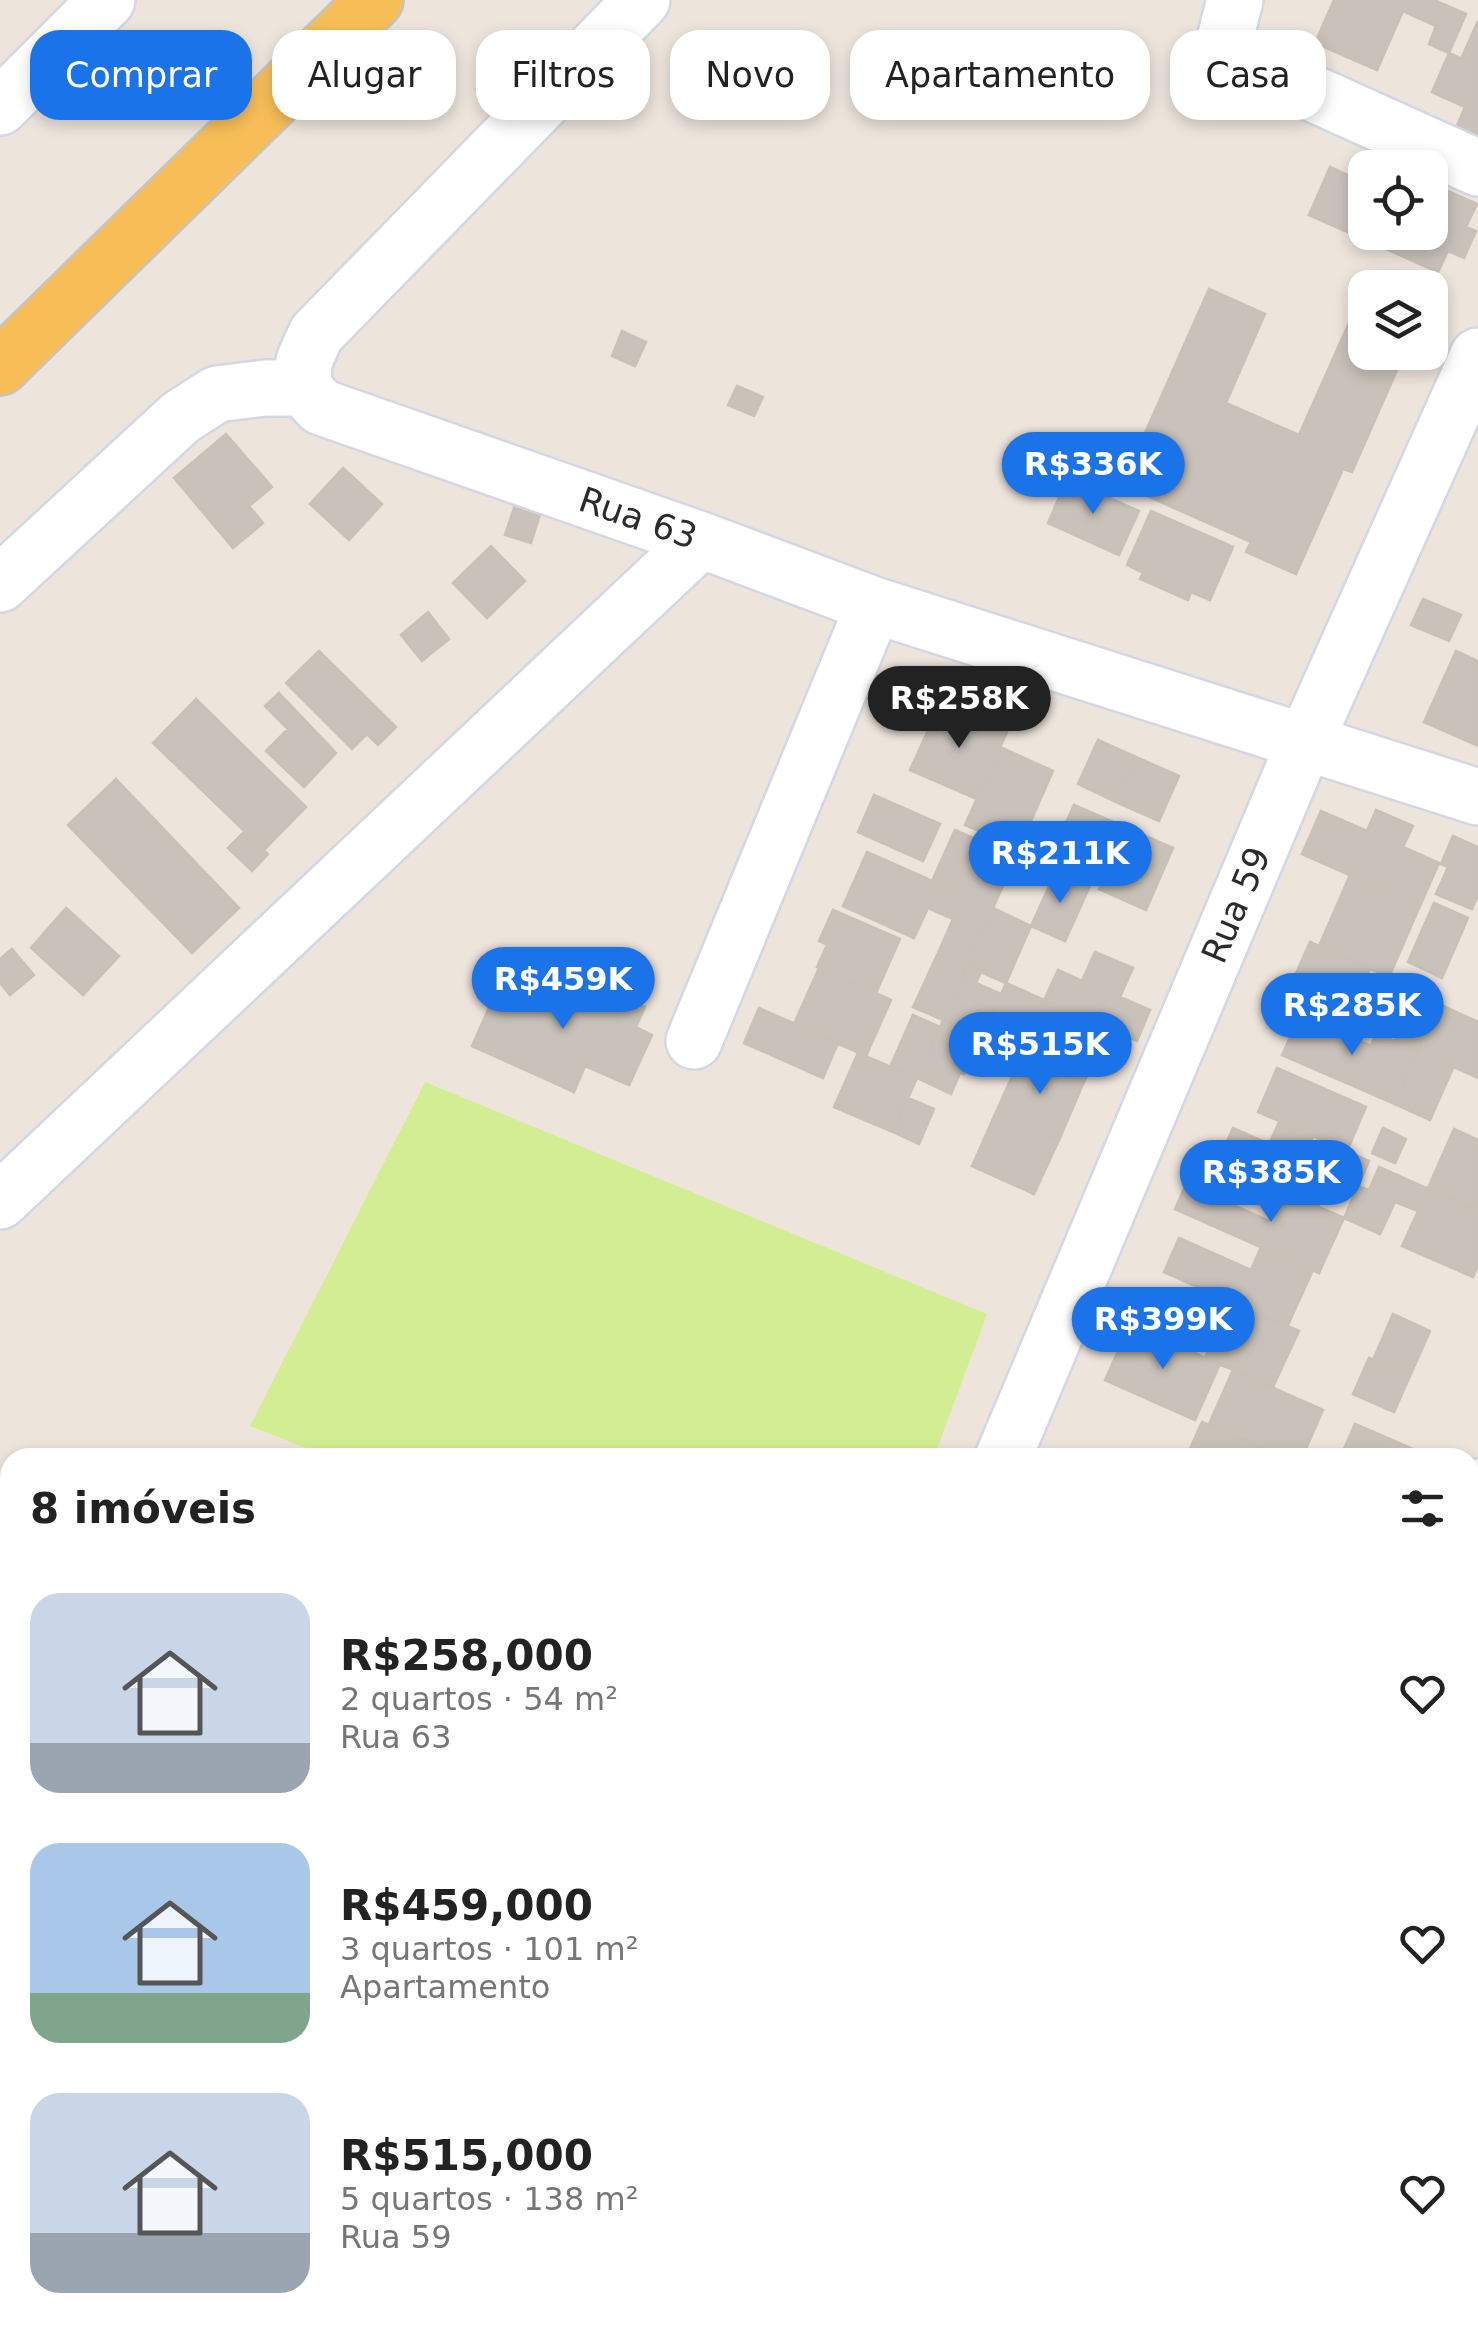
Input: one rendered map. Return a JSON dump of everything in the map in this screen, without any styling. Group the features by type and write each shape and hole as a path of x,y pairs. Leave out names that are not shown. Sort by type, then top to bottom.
{"main road":[{"path":"0,367 375,0"}],"street":[{"path":"0,107 107,0"},
{"path":"1234,0 1226,35 1243,62 1478,168"},
{"path":"0,584 181,418 217,394 303,388 304,361 316,334 621,6"},
{"name":"Rua 59","path":"1007,1448 1304,742 1478,356"},
{"name":"Rua 63","path":"303,388 320,407 874,605 1478,797"},
{"path":"0,1202 701,540"},
{"path":"694,1041 874,605"}],"green space":[{"path":"425,1082 987,1314 937,1448 306,1448 250,1426"}],"building":[{"path":"1334,0 1434,0 1466,14 1449,53 1429,44 1436,26 1403,11 1377,70 1326,48 1326,30 1321,30"},
{"path":"1478,21 1478,66 1461,59"},
{"path":"1449,53 1478,66 1478,138 1456,128 1465,107 1432,92"},
{"path":"1330,167 1348,175 1348,232 1309,215"},
{"path":"1448,191 1477,204 1466,227 1476,231 1464,258 1448,251 1439,270 1388,250 1448,250"},
{"path":"1209,289 1265,314 1226,403 1299,435 1348,325 1348,370 1397,370 1352,472 1343,469 1296,574 1246,552 1251,542 1122,485"},
{"path":"622,331 646,342 635,366 612,356"},
{"path":"737,386 763,397 754,416 728,405"},
{"path":"226,434 272,487 249,506 263,523 233,548 174,478"},
{"path":"343,468 382,504 349,540 310,504"},
{"path":"1067,479 1139,511 1119,555 1048,523"},
{"path":"516,502 541,511 531,543 505,535"},
{"path":"1151,511 1233,547 1210,600 1191,592 1188,600 1140,579 1143,573 1127,565"},
{"path":"491,546 525,581 487,618 453,583"},
{"path":"1423,599 1461,615 1449,641 1411,625"},
{"path":"428,612 449,639 422,661 401,635"},
{"path":"319,651 396,727 378,745 367,734 352,749 286,683"},
{"path":"1456,651 1478,661 1478,746 1424,722"},
{"path":"279,693 336,753 304,787 266,751 288,729 265,706"},
{"path":"196,699 306,807 264,850 153,743"},
{"path":"941,702 1007,732 977,799 910,770"},
{"path":"1098,740 1136,757 1116,802 1078,784"},
{"path":"1000,747 1053,771 1019,848 965,825"},
{"path":"1136,757 1179,776 1159,821 1116,802"},
{"path":"116,779 239,908 192,953 68,825"},
{"path":"874,795 940,824 923,861 858,832"},
{"path":"1074,805 1173,848 1146,910 1099,889 1104,877 1077,865 1083,851 1058,840"},
{"path":"1376,810 1413,826 1403,847 1439,863 1420,906 1302,854 1321,811 1367,831"},
{"path":"955,830 1016,857 993,908 932,881"},
{"path":"244,832 268,854 252,871 228,848"},
{"path":"1453,836 1478,847 1478,895 1472,909 1436,894 1448,867 1441,864"},
{"path":"867,852 993,908 967,966 938,953 953,919 928,908 914,938 843,906"},
{"path":"1056,871 1090,886 1065,941 1031,926"},
{"path":"1350,875 1420,906 1389,977 1319,946"},
{"path":"1434,903 1468,918 1442,978 1408,962"},
{"path":"66,908 119,956 83,995 31,948"},
{"path":"993,908 1031,926 1006,983 967,966"},
{"path":"833,910 900,939 876,993 817,967 827,945 819,941"},
{"path":"1310,942 1370,968 1366,978 1398,992 1382,1030 1289,989"},
{"path":"12,949 34,975 10,995 0,983 0,959"},
{"path":"1095,952 1133,968 1120,997 1150,1010 1137,1041 1044,1000 1058,970 1082,981"},
{"path":"938,953 967,966 943,1020 913,1007"},
{"path":"967,966 981,972 976,983 1001,994 981,1037 943,1020"},
{"path":"819,968 891,1000 866,1056 794,1024"},
{"path":"506,969 587,1006 596,985 645,1007 636,1027 652,1035 629,1085 585,1066 574,1092 472,1046"},
{"path":"1006,983 1109,1029 1084,1082 1013,1050 1019,1035 989,1022"},
{"path":"1416,994 1439,1004 1418,1051 1395,1041"},
{"path":"1439,1004 1478,1022 1478,1078 1418,1051"},
{"path":"759,1008 838,1043 823,1078 744,1043"},
{"path":"913,1015 940,1027 917,1078 890,1067"},
{"path":"1300,1015 1371,1046 1376,1033 1418,1051 1395,1104 1282,1055"},
{"path":"943,1020 981,1037 951,1094 917,1078"},
{"path":"1418,1051 1453,1068 1430,1120 1395,1104"},
{"path":"858,1053 917,1078 893,1132 834,1107"},
{"path":"1022,1054 1084,1082 1059,1140 996,1112"},
{"path":"1277,1068 1366,1107 1347,1151 1258,1112"},
{"path":"908,1098 934,1109 919,1144 893,1132"},
{"path":"996,1112 1059,1140 1034,1194 972,1166"},
{"path":"1279,1122 1313,1136 1298,1171 1317,1180 1332,1145 1369,1161 1354,1196 1328,1184 1318,1207 1288,1193 1295,1179 1224,1148 1233,1128 1269,1144"},
{"path":"1383,1128 1406,1139 1395,1163 1372,1153"},
{"path":"1454,1129 1478,1140 1478,1211 1428,1188"},
{"path":"1379,1167 1478,1211 1478,1265 1473,1277 1402,1246 1418,1211 1395,1202 1380,1234 1344,1218 1358,1186 1369,1190"},
{"path":"1186,1184 1269,1221 1282,1191 1344,1218 1319,1273 1175,1209"},
{"path":"1179,1238 1251,1270 1261,1247 1313,1270 1287,1327 1164,1272"},
{"path":"1230,1301 1299,1331 1273,1387 1205,1358"},
{"path":"1393,1314 1430,1331 1410,1376 1373,1360"},
{"path":"1130,1325 1220,1364 1195,1420 1105,1380"},
{"path":"1369,1358 1410,1376 1394,1412 1353,1394"},
{"path":"1233,1370 1323,1410 1306,1448 1262,1448 1209,1424"},
{"path":"1202,1422 1257,1446 1256,1448 1190,1448"},
{"path":"1355,1424 1410,1448 1344,1448"}]}
